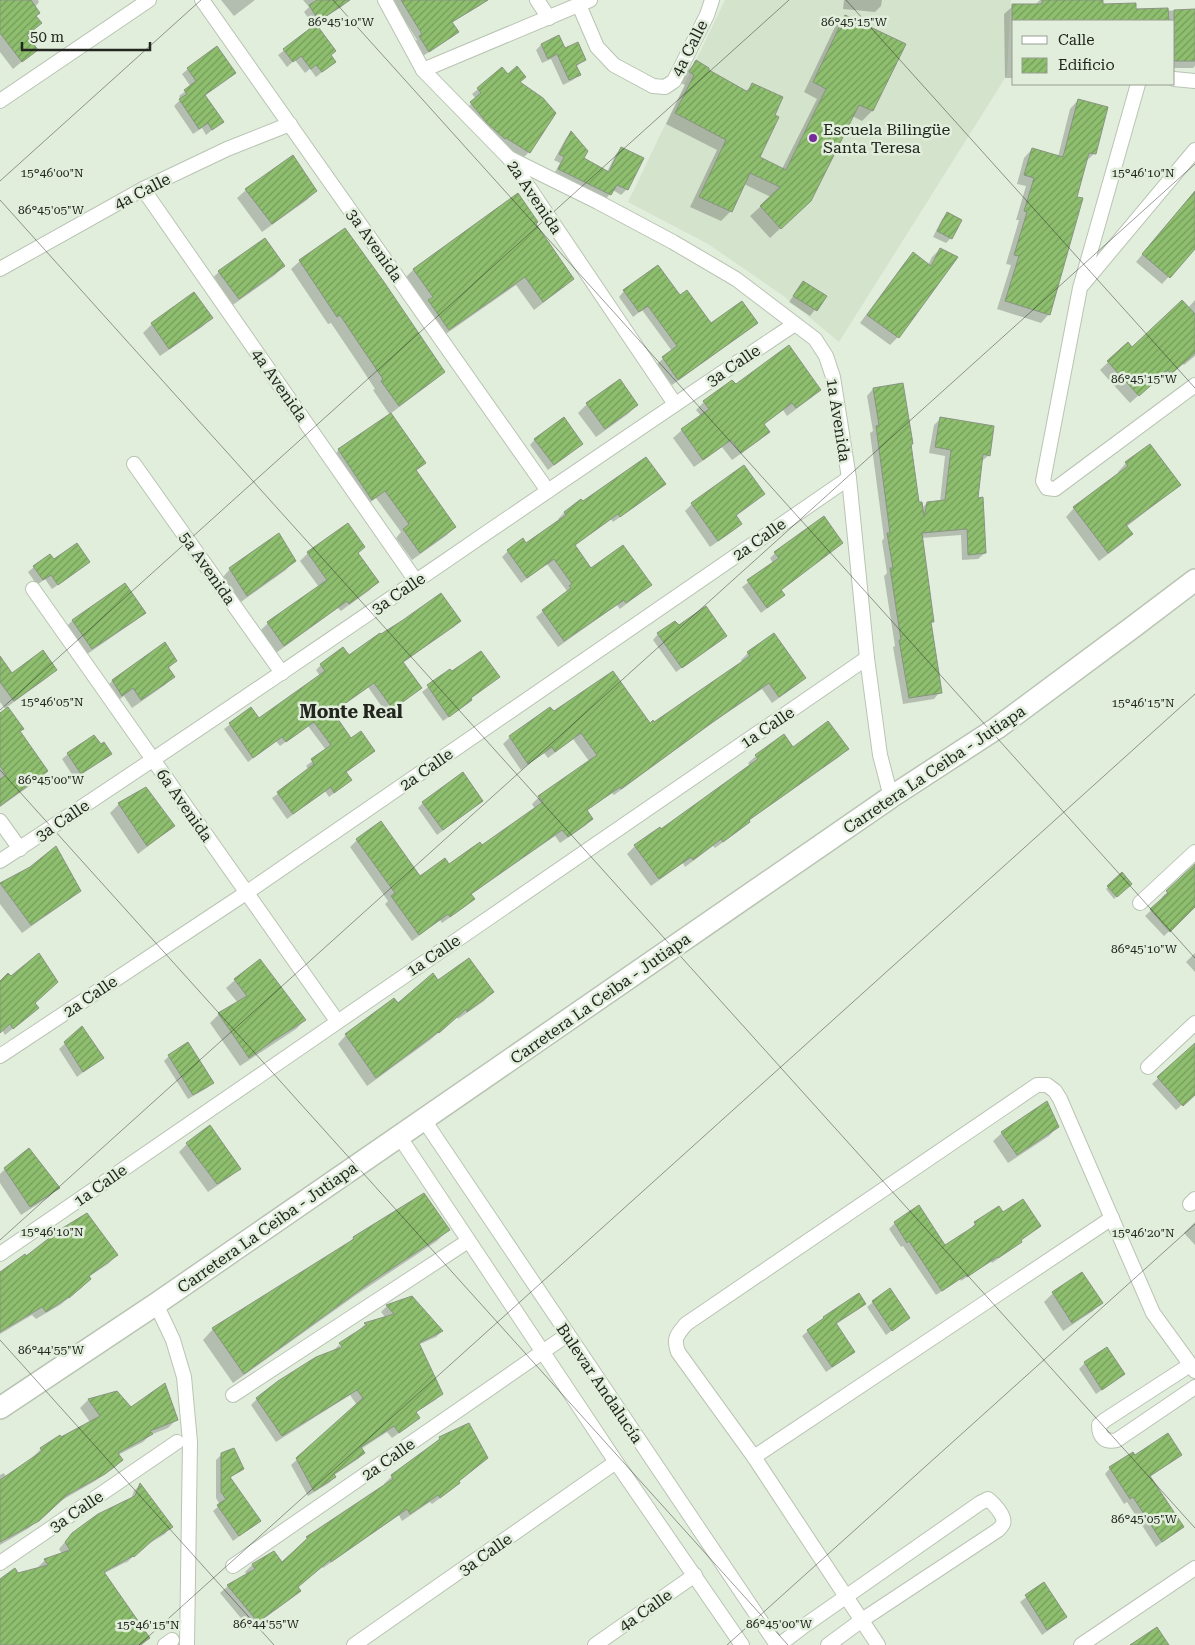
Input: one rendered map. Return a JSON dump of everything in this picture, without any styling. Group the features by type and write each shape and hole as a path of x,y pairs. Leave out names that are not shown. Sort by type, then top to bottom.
{"main road":[{"name":"Carretera La Ceiba - Jutiapa","path":"0,1408 156,1304 891,798 997,728 1195,580"}],"street":[{"path":"0,101 149,0"},
{"name":"3a Avenida","path":"202,0 548,491"},
{"name":"2a Avenida","path":"385,0 423,70 509,158 674,404"},
{"path":"537,0 549,18"},
{"name":"4a Calle","path":"423,70 584,2 597,47 614,65 652,86 665,87 674,81 707,15 712,0"},
{"path":"1175,79 1195,81"},
{"path":"1138,85 1080,288 1043,481 1047,488 1055,489 1195,385"},
{"name":"4a Calle","path":"0,269 143,190 227,149 290,124"},
{"path":"1080,288 1195,150"},
{"name":"1a Avenida","path":"509,158 598,202 673,242 736,279 815,338 826,356 833,377 848,478 867,658 880,755 891,798"},
{"name":"4a Avenida","path":"143,190 416,581"},
{"name":"3a Calle","path":"0,861 282,673 674,404 795,324"},
{"name":"5a Avenida","path":"134,464 282,673"},
{"name":"2a Calle","path":"0,1056 246,893 848,478"},
{"name":"6a Avenida","path":"33,589 337,1021"},
{"name":"1a Calle","path":"0,1254 867,658"},
{"path":"0,821 20,849"},
{"path":"1140,903 1195,852"},
{"path":"1148,1066 1195,1024"},
{"path":"878,1645 754,1457 678,1352 675,1343 678,1334 686,1324 1037,1085 1047,1085 1055,1091 1060,1099 1153,1313 1193,1368 1105,1420 1100,1425 1099,1433 1110,1442 1117,1440 1195,1387"},
{"name":"Bulevar Andalucía","path":"424,1120 567,1335 778,1645"},
{"name":"Bulevar Andalucía","path":"399,1136 616,1462 742,1645"},
{"path":"754,1457 1112,1218"},
{"path":"233,1395 468,1240"},
{"path":"156,1304 173,1340 185,1386 190,1442 187,1645"},
{"name":"2a Calle","path":"233,1566 567,1335"},
{"name":"3a Calle","path":"0,1563 177,1442"},
{"name":"3a Calle","path":"354,1645 616,1462"},
{"path":"778,1645 980,1503 988,1499 994,1503 1003,1519 1003,1524 998,1530 862,1620 828,1645"},
{"path":"1081,1645 1195,1568"},
{"name":"4a Calle","path":"595,1645 695,1575"}],"shaded area":[{"name":"Escuela Bilingüe Santa Teresa","path":"725,0 1011,0 1007,75 839,342 785,297 708,244 628,202"}],"building":[{"path":"0,0 31,0 40,13 36,16 42,23 27,35 38,50 22,62 0,33"},
{"path":"317,0 350,0 319,21 309,5"},
{"path":"401,0 488,0 452,22 459,32 429,52 419,36 422,34"},
{"path":"1042,0 1103,0 1103,4 1136,3 1136,9 1168,8 1169,20 1012,20 1012,4 1042,4"},
{"path":"1195,9 1195,61 1175,61 1174,10"},
{"path":"845,15 906,44 873,111 859,105 811,201 781,229 760,206 780,187 750,173 732,212 699,197 726,140 675,113 694,75 689,72 696,60 709,68 709,70 748,92 752,83 783,97 775,115 779,117 760,157 786,170 826,89 813,82"},
{"path":"316,24 336,51 331,55 336,62 322,72 316,65 311,69 301,56 293,62 283,49"},
{"path":"559,35 565,48 578,42 586,60 576,65 581,75 569,80 557,54 548,59 541,44"},
{"path":"217,46 236,73 205,95 224,122 212,130 208,123 199,129 179,99 187,94 184,90 196,81 187,68"},
{"path":"517,66 526,77 520,82 543,98 556,113 530,153 505,139 487,123 470,102 481,93 477,88 502,67 508,74"},
{"path":"1078,99 1108,107 1096,154 1089,153 1077,197 1083,198 1050,315 1005,301 1019,256 1014,255 1027,212 1024,211 1034,178 1024,175 1032,148 1063,157"},
{"path":"571,131 588,151 584,158 609,172 621,147 644,158 628,190 617,185 611,195 558,169 564,157 559,154"},
{"path":"293,155 317,191 272,224 245,189"},
{"path":"1195,191 1195,249 1170,278 1142,254"},
{"path":"518,193 538,222 536,224 574,279 543,302 525,277 449,330 428,300 433,297 413,269"},
{"path":"947,212 962,220 952,239 937,231"},
{"path":"345,228 445,372 399,406 381,381 383,379 340,315 337,317 299,260"},
{"path":"265,238 285,266 239,299 218,271"},
{"path":"940,248 958,257 899,338 867,315 913,252 931,266"},
{"path":"658,265 680,295 687,290 711,323 742,301 758,323 678,380 662,357 677,346 648,306 639,312 623,290"},
{"path":"803,281 827,296 817,311 793,296"},
{"path":"194,292 213,318 169,349 151,323"},
{"path":"1182,300 1195,314 1195,353 1171,374 1168,370 1139,396 1107,361 1128,342 1132,347"},
{"path":"789,345 821,390 796,408 792,403 764,424 770,432 741,453 731,440 703,460 681,429 709,409 703,401 732,380 736,384"},
{"path":"620,379 638,405 605,429 586,403"},
{"path":"903,383 913,444 911,444 919,502 922,502 924,517 927,502 945,500 951,450 935,447 940,417 994,426 990,456 983,454 978,498 983,497 986,553 968,555 967,529 922,533 934,622 931,622 942,693 909,698 899,640 901,640 890,568 893,568 887,533 890,533 876,426 879,425 873,388"},
{"path":"391,413 426,463 416,470 456,527 420,553 403,529 409,524 385,491 372,500 338,449"},
{"path":"564,417 583,444 554,465 534,439"},
{"path":"1150,444 1181,485 1126,525 1133,534 1108,553 1073,507 1128,466 1125,462"},
{"path":"646,457 666,484 620,517 618,514 575,545 591,568 623,545 652,585 626,603 624,600 564,641 542,610 571,588 569,586 572,584 554,559 527,578 507,550 523,538 526,543 566,515 564,512 581,499 583,501"},
{"path":"744,465 765,494 736,515 742,524 718,541 691,503"},
{"path":"824,516 843,543 781,590 785,595 767,608 747,580 779,558 774,552"},
{"path":"348,523 365,547 358,553 379,582 349,604 347,601 284,646 267,622 327,580 307,552"},
{"path":"279,533 296,561 247,596 229,568"},
{"path":"77,543 90,562 58,585 51,575 43,580 33,566 50,554 54,559"},
{"path":"125,583 146,613 92,649 72,620"},
{"path":"441,593 461,621 403,662 422,688 393,709 374,683 333,712 351,738 361,731 375,751 346,772 352,780 334,793 331,787 293,814 277,792 314,764 311,759 331,745 314,722 286,742 282,737 253,758 229,723 251,707 259,718 325,671 320,664 343,647 349,655"},
{"path":"706,606 727,636 682,668 657,633 675,621 679,625"},
{"path":"774,633 806,678 779,697 769,683 621,789 620,787 587,810 593,819 568,837 562,830 471,894 475,899 450,917 448,914 419,935 391,896 395,893 356,839 381,821 420,876 445,858 449,864 480,842 482,845 543,802 538,796 597,755 581,733 555,752 552,747 528,764 509,736 550,707 554,711 613,671 650,723 653,720 654,722 750,656 747,652"},
{"path":"165,642 177,661 168,667 175,677 141,700 133,688 122,696 112,680"},
{"path":"43,650 57,670 14,701 0,682 0,656 12,673"},
{"path":"481,651 500,677 449,717 427,685"},
{"path":"8,707 24,729 20,731 48,771 0,806 0,779 6,775 0,766 0,713"},
{"path":"828,721 849,749 749,820 750,822 723,842 721,839 693,860 691,857 659,879 634,845 660,827 661,829 758,759 755,755 784,734 793,747"},
{"path":"94,735 101,744 104,742 112,754 81,774 67,753"},
{"path":"463,772 483,801 443,830 422,802"},
{"path":"146,787 175,826 147,846 118,803"},
{"path":"56,846 81,891 31,925 0,883 30,867"},
{"path":"1195,864 1195,907 1170,932 1150,909"},
{"path":"1122,872 1132,884 1117,897 1107,886"},
{"path":"39,953 58,982 35,1003 39,1008 13,1029 10,1024 0,1033 0,981 8,973 11,976"},
{"path":"469,958 494,992 467,1012 466,1009 439,1033 376,1078 345,1034 394,998 398,1003 433,973 438,980"},
{"path":"260,959 306,1020 249,1058 218,1013 247,996 234,979"},
{"path":"82,1026 104,1058 83,1072 64,1042"},
{"path":"188,1042 214,1083 193,1095 168,1055"},
{"path":"1195,1043 1195,1095 1183,1106 1157,1077"},
{"path":"1047,1101 1059,1127 1017,1155 1001,1132"},
{"path":"210,1125 241,1169 217,1184 186,1143"},
{"path":"29,1148 60,1188 30,1207 4,1168"},
{"path":"424,1193 450,1230 368,1284 244,1374 212,1328"},
{"path":"1023,1199 1041,1226 998,1258 967,1277 966,1275 942,1291 894,1222 919,1205 945,1245 976,1225 974,1222 999,1206 1003,1212"},
{"path":"87,1213 118,1255 89,1276 91,1279 69,1298 46,1312 42,1307 0,1332 0,1272"},
{"path":"1082,1272 1103,1303 1072,1323 1052,1292"},
{"path":"890,1288 910,1318 892,1331 872,1301"},
{"path":"859,1293 866,1304 836,1323 855,1352 832,1367 807,1330"},
{"path":"412,1296 443,1331 419,1343 443,1394 416,1412 420,1418 399,1433 394,1426 361,1447 365,1453 334,1474 336,1477 314,1491 296,1458 363,1398 357,1390 282,1436 256,1398 278,1381 316,1357 342,1347 339,1343 367,1325 364,1323 394,1314 386,1305"},
{"path":"1107,1347 1125,1374 1102,1390 1084,1362"},
{"path":"165,1383 178,1420 150,1431 153,1434 118,1453 123,1460 105,1474 67,1495 39,1521 0,1542 0,1480 42,1451 40,1448 60,1435 61,1437 100,1416 88,1399 117,1391 131,1407"},
{"path":"469,1423 488,1458 440,1498 438,1495 410,1514 407,1509 331,1562 330,1560 298,1587 301,1591 258,1622 227,1585 255,1569 252,1564 274,1551 282,1562 308,1538 306,1537 393,1479 391,1475 440,1439 439,1437"},
{"path":"1168,1433 1182,1455 1150,1476 1184,1527 1162,1542 1133,1497 1130,1499 1109,1467 1133,1452 1135,1455"},
{"path":"234,1448 244,1469 230,1477 261,1521 239,1536 217,1505 226,1499 221,1492 221,1453"},
{"path":"140,1483 173,1527 154,1539 134,1557 104,1572 150,1638 140,1645 0,1645 0,1579 15,1568 18,1573 48,1565 44,1559 70,1550 65,1542 72,1533 98,1514 135,1496"},
{"path":"1044,1582 1067,1617 1047,1630 1025,1595"},
{"path":"1157,1627 1169,1645 1130,1645"}],"place":[{"name":"Escuela Bilingüe Santa Teresa","path":"813,138"}],"district":[{"name":"Monte Real","path":"351,712"}]}
